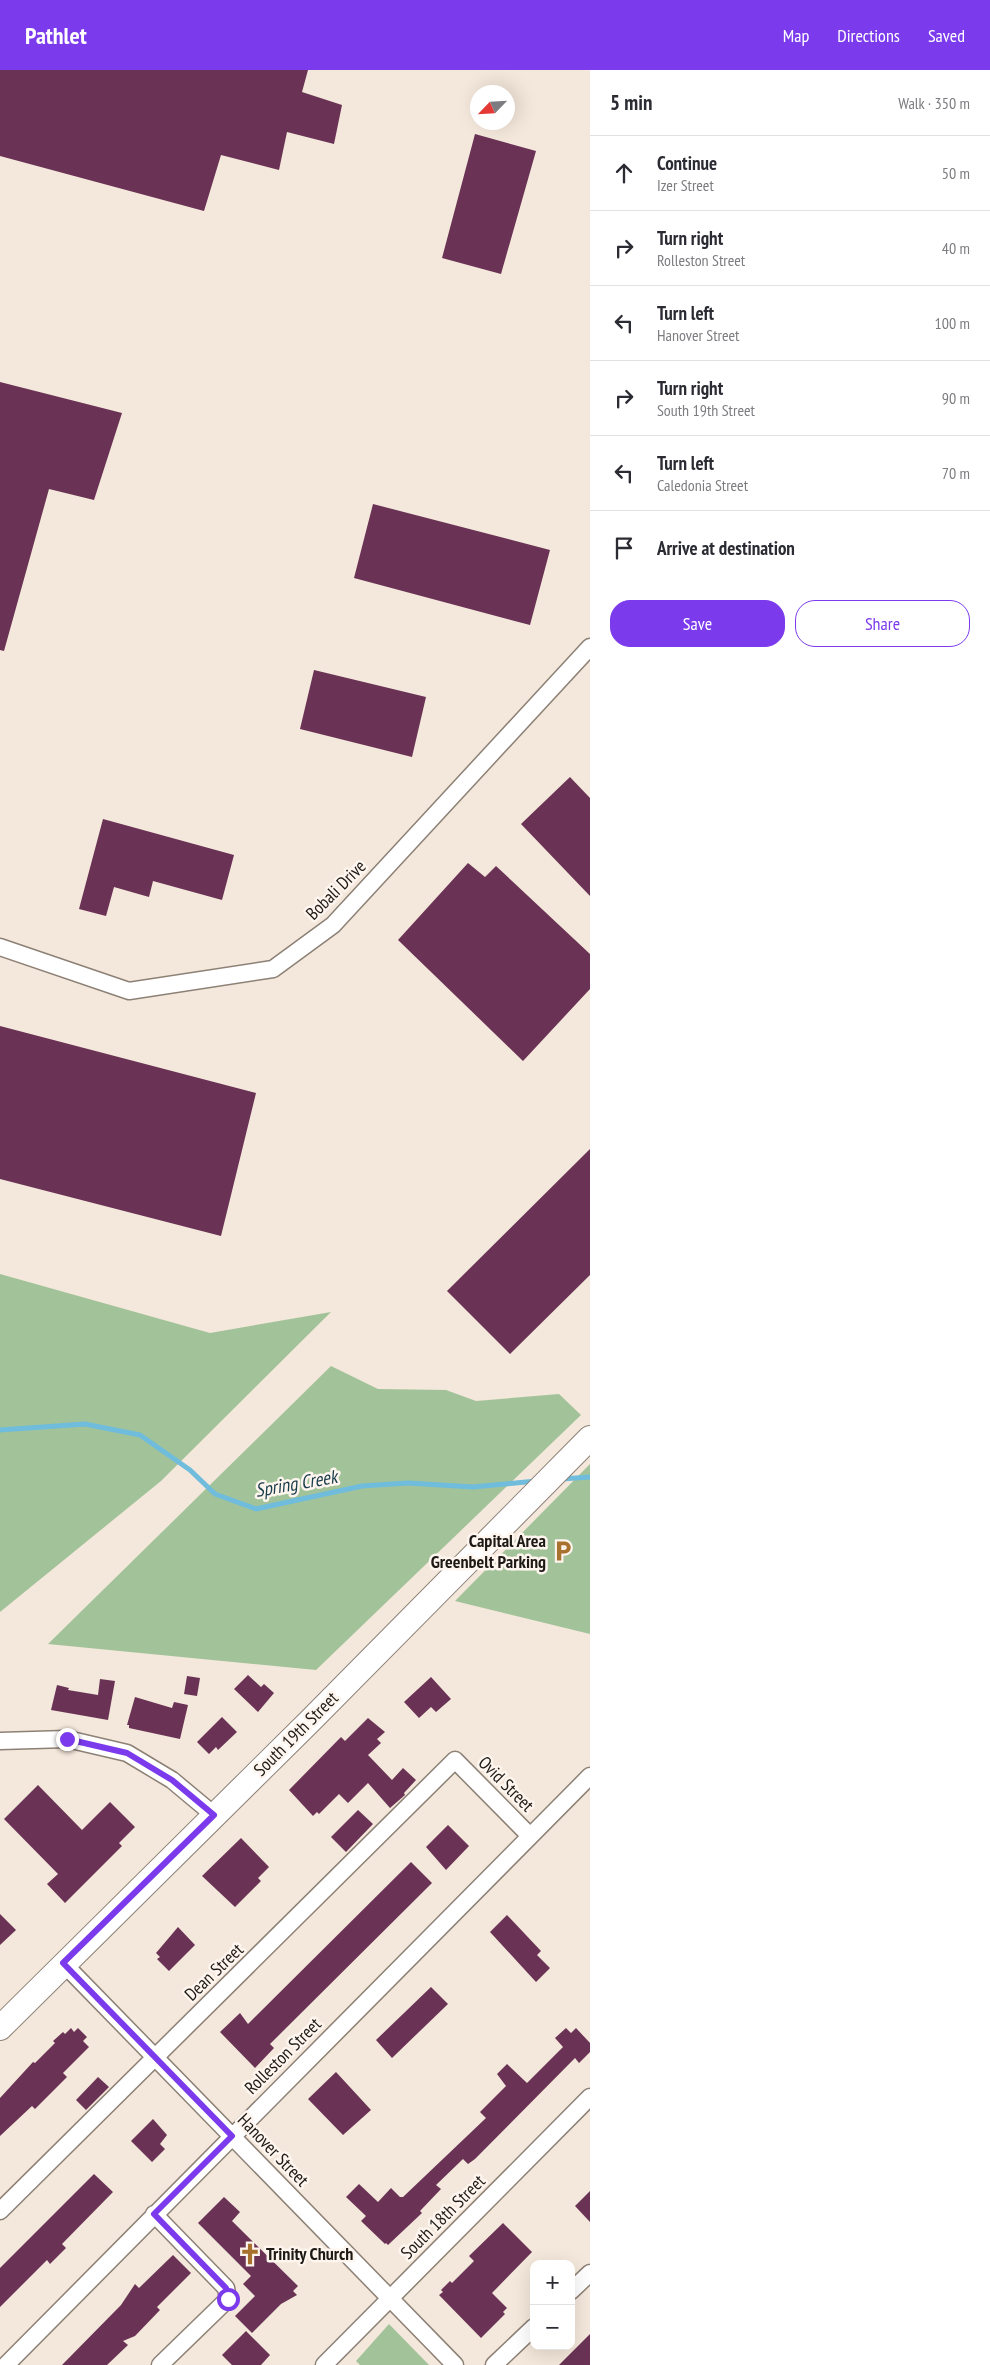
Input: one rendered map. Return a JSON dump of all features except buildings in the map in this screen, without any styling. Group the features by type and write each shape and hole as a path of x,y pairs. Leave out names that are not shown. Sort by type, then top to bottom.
{"street":[{"name":"Bobali Drive","path":"0,947 129,991 273,969 333,925 590,647"},
{"name":"South 19th Street","path":"0,2028 590,1438"},
{"path":"0,1741 67,1739 127,1753 172,1780 214,1815"},
{"name":"Ovid Street","path":"455,1760 530,1836"},
{"name":"Dean Street","path":"0,2211 288,1928 455,1760"},
{"name":"Rolleston Street","path":"6,2365 590,1776"},
{"name":"Hanover Street","path":"63,1963 455,2365"},
{"name":"South 18th Street","path":"324,2365 590,2098"},
{"path":"154,2214 226,2288 228,2299 160,2365"},
{"path":"575,2287 590,2273"},
{"path":"494,2365 530,2331"}],"green space":[{"path":"0,1274 210,1333 331,1312 161,1481 0,1612"},
{"path":"331,1366 378,1389 446,1390 476,1401 559,1394 581,1415 316,1670 48,1644"},
{"path":"590,1464 590,1634 455,1601"},
{"path":"389,2324 429,2365 360,2365 356,2361"}],"waterway":[{"name":"Spring Creek","path":"0,1430 85,1424 140,1435 190,1470 215,1494 256,1509 362,1486 408,1483 473,1487 536,1481"},
{"name":"Spring Creek","path":"562,1479 590,1477"}],"place":[{"name":"Capital Area Greenbelt Parking","path":"563,1551"},
{"name":"Trinity Church","path":"250,2254"}],"route":[{"path":"67,1739 127,1753 172,1780 214,1815 63,1963 232,2136 154,2214 226,2288 228,2299"}]}
